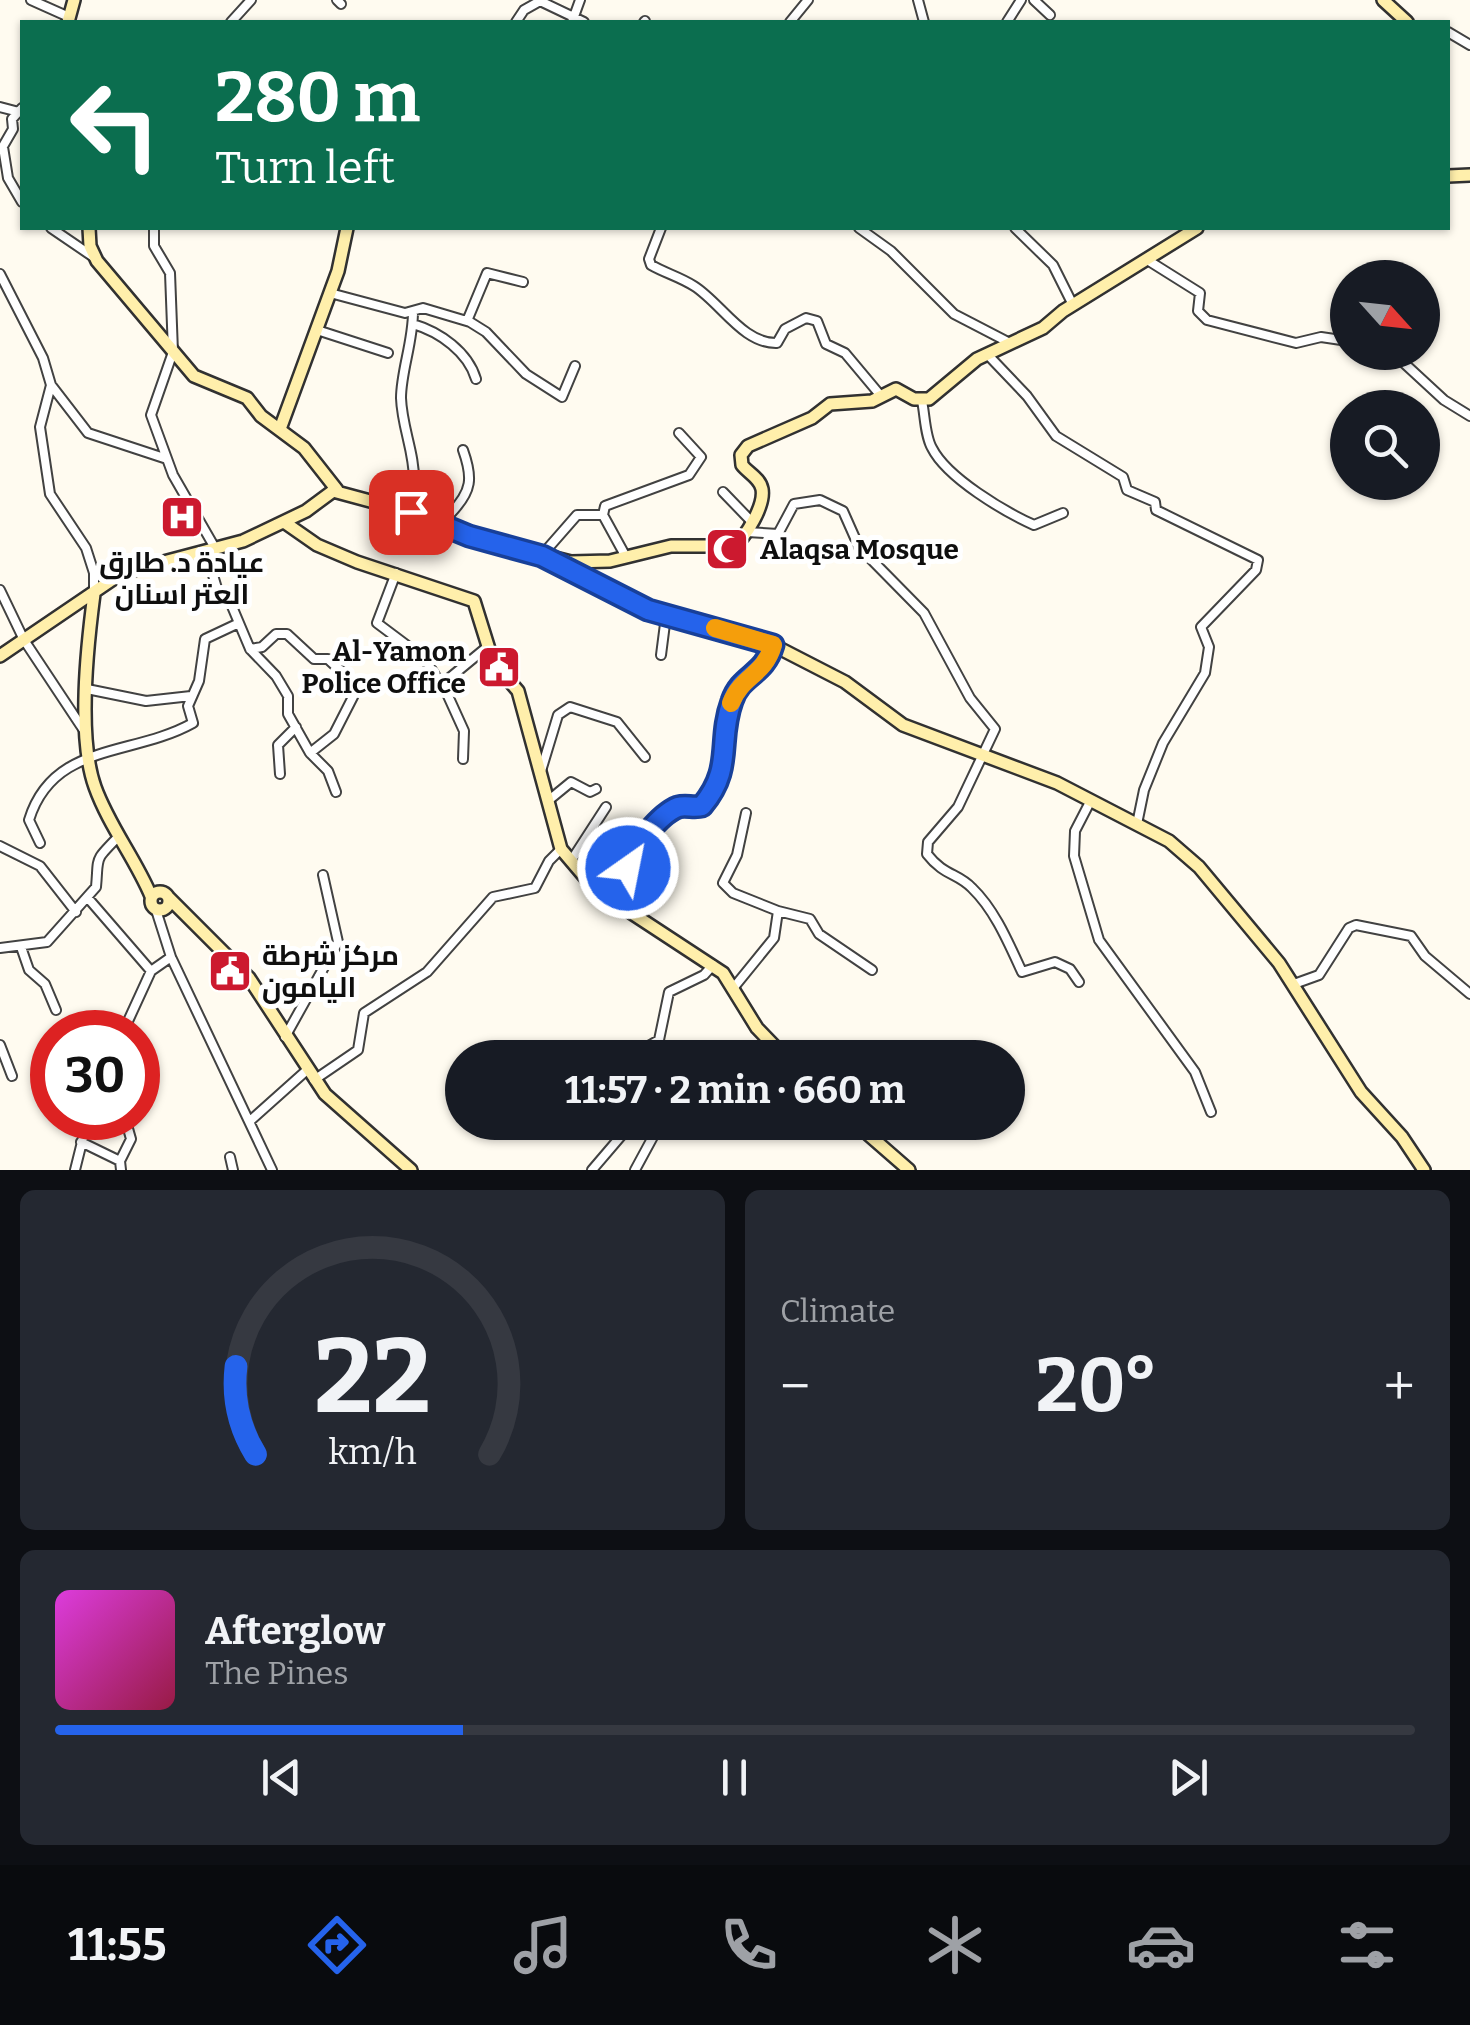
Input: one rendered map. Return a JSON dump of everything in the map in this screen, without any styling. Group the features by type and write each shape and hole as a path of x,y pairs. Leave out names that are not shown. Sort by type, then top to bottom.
{"street":[{"path":"32,0 69,20 74,0"},
{"path":"233,20 251,0"},
{"path":"517,20 524,10 540,1 560,7 573,20 580,0"},
{"path":"1034,0 1050,16"},
{"path":"1383,0 1405,20"},
{"path":"20,112 2,149 8,178 20,199"},
{"path":"54,230 95,258 197,378 239,393 304,448 337,490 437,518 542,556 666,616 773,645 844,682 903,726 1058,782 1169,840 1192,859 1294,984 1361,1092 1396,1130 1424,1170"},
{"path":"88,230 95,258"},
{"path":"154,230 154,246 170,273 173,352 150,415 211,550 220,595 231,604 250,649 276,676 288,696 288,714 310,753 328,771 336,792"},
{"path":"280,429 330,293 347,230"},
{"path":"660,230 649,259 651,266 694,286 714,300 735,326 764,342 777,343 785,329 806,318 816,321 826,344 845,353 881,396"},
{"path":"861,230 891,251 959,318 1008,342"},
{"path":"1017,230 1054,265 1073,305"},
{"path":"922,401 986,354 1044,328 1073,305 1195,230"},
{"path":"1148,260 1200,292 1198,310 1208,320 1296,343 1330,338"},
{"path":"466,320 487,273 523,282"},
{"path":"0,274 28,321 51,385 88,433 167,459"},
{"path":"0,297 9,290"},
{"path":"330,293 413,312 423,308 466,320 486,332 526,374 562,397 576,366"},
{"path":"413,312 401,391 403,421 412,452 414,483 436,503 437,518"},
{"path":"413,324 445,337 472,366 476,379"},
{"path":"316,330 388,354"},
{"path":"986,354 1071,449 1123,477 1127,490 1155,502 1156,510 1258,560 1256,570 1200,628 1208,648 1205,673 1163,743 1144,790 1137,824"},
{"path":"1414,370 1470,416"},
{"path":"51,385 40,426 50,494 86,548 94,573 88,737 97,792 119,836 134,854 171,957 272,1170"},
{"path":"542,556 572,562 626,557 671,546 730,546 749,527 763,494 758,480 742,465 744,449 812,418 830,404 872,401 896,390 922,401"},
{"path":"922,401 931,448 953,474 1001,510 1034,525 1063,513"},
{"path":"626,557 603,515 605,506 690,475 701,457 680,432"},
{"path":"437,518 451,513 470,490 472,472 463,450"},
{"path":"1,655 126,571 211,550 284,522 337,490"},
{"path":"723,492 749,527 778,534 790,508 799,502 820,500 844,511 859,547 924,613 970,698 994,722 995,729 958,807 928,842 927,854 944,874 974,889 1012,946 1022,972 1054,962 1070,969 1080,982"},
{"path":"542,556 576,515 603,515"},
{"path":"284,522 317,544 471,598 480,612 496,668 518,691 561,849 591,884 614,902 713,965 735,986 752,1021 769,1040"},
{"path":"396,573 376,623 424,659 444,687 464,732 463,759"},
{"path":"0,590 24,640 88,737"},
{"path":"661,656 666,616"},
{"path":"40,843 30,820 40,795 68,764 166,738 194,724 188,706 199,681 205,639 239,623"},
{"path":"250,649 262,647 276,634 287,634 314,659 328,659 358,687 334,734 310,753"},
{"path":"614,902 642,839 676,808 702,806 718,785 725,769 733,698 744,680 763,670 773,645"},
{"path":"444,687 487,647"},
{"path":"88,689 146,701 192,696"},
{"path":"540,775 558,715 570,707 616,722 646,756"},
{"path":"280,774 278,745 296,727"},
{"path":"549,800 567,783 596,789"},
{"path":"1091,800 1074,831 1074,856 1099,940 1195,1072 1211,1112"},
{"path":"572,861 606,808"},
{"path":"746,813 737,854 723,884 734,893 778,911 810,919 819,934 872,970"},
{"path":"0,948 47,942 98,884 93,873 98,856 119,836"},
{"path":"0,846 40,866 76,912"},
{"path":"250,1120 310,1075 358,1050 364,1013 427,972 493,896 535,888 548,860 561,849"},
{"path":"286,1037 338,942 323,875"},
{"path":"86,897 151,971"},
{"path":"154,903 167,907 169,898 250,978 310,1075 338,1107 411,1170"},
{"path":"735,986 774,938 778,911"},
{"path":"1294,984 1319,974 1349,928 1356,925 1412,936 1425,956 1470,994"},
{"path":"21,947 28,970 45,984 56,1010"},
{"path":"134,1010 151,971 171,957"},
{"path":"659,1040 668,992 713,965"},
{"path":"0,1045 12,1076"},
{"path":"75,1170 81,1142 121,1165 131,1140"},
{"path":"592,1170 617,1140"},
{"path":"635,1170 651,1140"},
{"path":"875,1140 909,1170"},
{"path":"230,1157 233,1170"}],"slow traffic":[{"path":"715,628 773,645 763,670 744,680 731,703"}],"place":[{"name":"عيادة د. طارق العتر اسنان","path":"182,517"},
{"name":"Alaqsa Mosque","path":"727,549"},
{"name":"Al-Yamon Police Office","path":"499,667"},
{"name":"مركز شرطة اليامون","path":"230,971"}],"route":[{"path":"411,512 469,536 542,556 648,610 773,645 763,670 744,680 733,698 725,769 718,785 702,806 676,808 648,833 635,847 628,868"}]}
